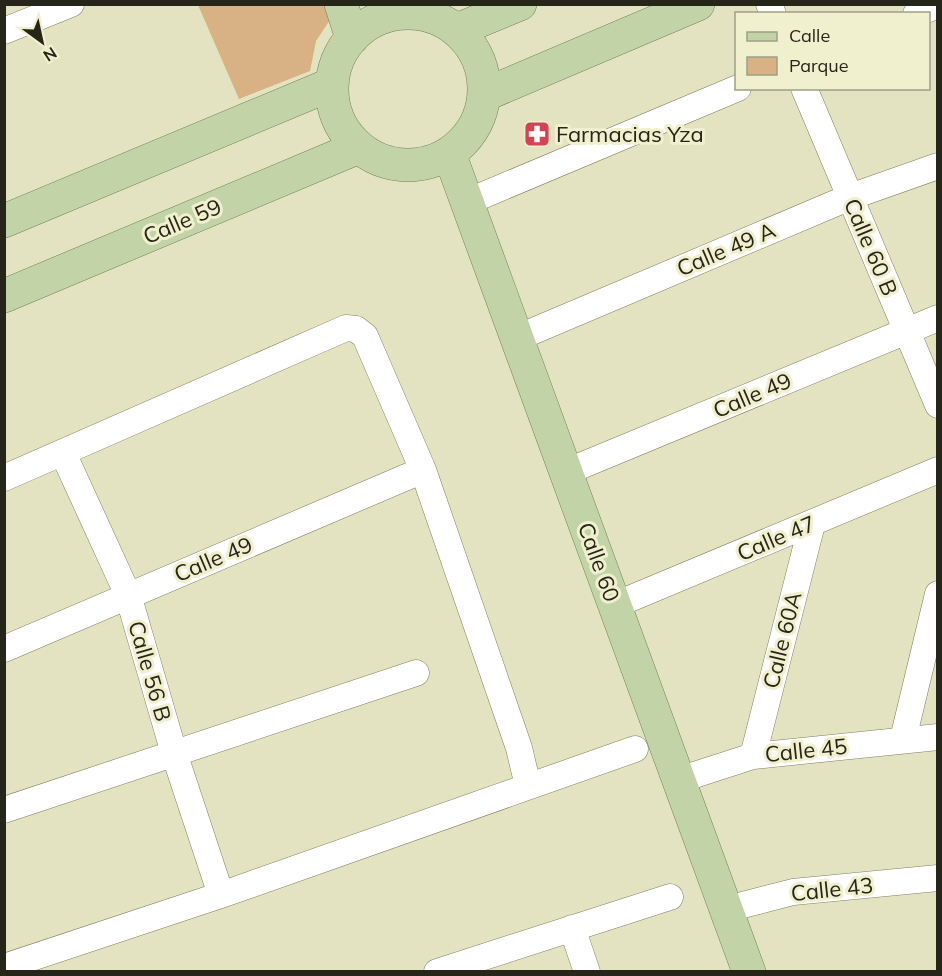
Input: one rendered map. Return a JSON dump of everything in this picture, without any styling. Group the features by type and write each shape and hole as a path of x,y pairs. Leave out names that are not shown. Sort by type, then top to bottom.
{"main road":[{"path":"341,4 352,38"},
{"path":"457,30 520,4"},
{"path":"484,95 698,4"},
{"path":"400,9 431,16 457,30 473,49 482,71 484,95 473,128 462,142 449,153 435,160 403,165 372,156 359,147 338,119 332,84 342,52 352,38 366,26 400,9"},
{"path":"4,221 332,84"},
{"name":"Calle 59","path":"4,296 359,147"},
{"name":"Calle 60","path":"449,153 749,972"}],"street":[{"path":"4,31 71,4"},
{"path":"921,12 938,5"},
{"path":"467,202 735,89"},
{"name":"Calle 60 B","path":"805,90 938,405"},
{"name":"Calle 49 A","path":"517,338 850,197 938,166"},
{"name":"Calle 49","path":"566,472 938,318"},
{"path":"4,478 346,328 356,329 365,336 423,470 519,748 528,786"},
{"name":"Calle 56 B","path":"63,453 128,596 174,753 221,896"},
{"name":"Calle 49","path":"4,649 423,470"},
{"name":"Calle 47","path":"615,605 938,470"},
{"name":"Calle 60A","path":"753,756 812,524"},
{"path":"903,739 938,594"},
{"path":"4,810 416,673"},
{"name":"Calle 45","path":"679,780 753,756 938,737"},
{"path":"4,967 221,896 634,749"},
{"name":"Calle 43","path":"727,909 793,891 938,878"},
{"path":"437,972 670,897"},
{"path":"572,928 588,972"}],"green space":[{"path":"198,5 325,5 330,20 316,41 310,71 239,99"}],"place":[{"name":"Farmacias Yza","path":"537,134"}]}
